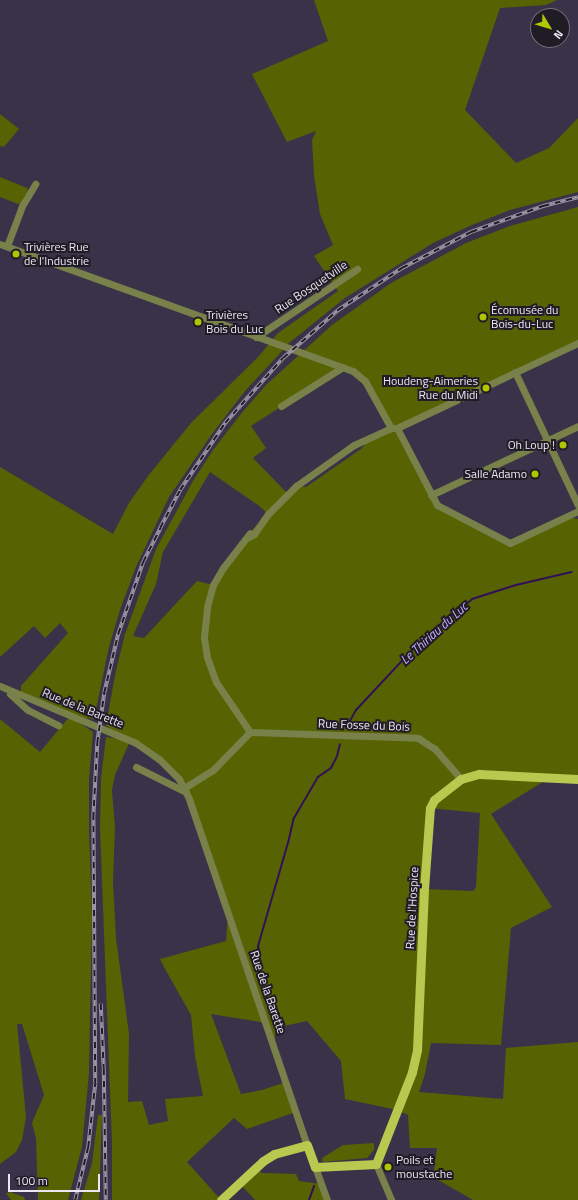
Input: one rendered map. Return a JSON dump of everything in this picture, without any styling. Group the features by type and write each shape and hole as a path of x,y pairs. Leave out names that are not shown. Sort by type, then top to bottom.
{"main road":[{"name":"Rue de l'Hospice","path":"376,1164 412,1072 417,1050 430,808 434,800 461,779 480,774 578,779"},
{"path":"221,1200 263,1161 274,1154 307,1144"},
{"name":"Rue de la Barette","path":"307,1144 315,1167"},
{"path":"315,1167 376,1164"}],"street":[{"path":"8,246 22,206 35,184"},
{"path":"0,244 300,353 343,367 360,375 394,428 437,505 510,543 578,512"},
{"name":"Rue Bosquetville","path":"256,337 357,268"},
{"path":"136,766 185,790 213,770 250,732 216,682 207,657 204,637 207,607 213,585 223,568 249,537 254,534 261,522 280,501 315,471 354,445 578,343"},
{"path":"280,406 343,367"},
{"path":"515,372 578,505"},
{"path":"431,495 578,426"},
{"path":"2,687 28,710 58,725"},
{"name":"Rue de la Barette","path":"2,687 136,743 159,759 179,779 185,790 252,980 307,1144"},
{"name":"Rue Fosse du Bois","path":"250,732 418,738 434,749 461,779"},
{"path":"376,1164 391,1200"},
{"name":"Rue de la Barette","path":"315,1167 327,1200"}],"green space":[{"path":"314,0 557,0 546,5 500,8 465,110 516,163 549,148 578,118 578,192 510,210 433,243 345,298 284,347 271,343 283,350 245,391 212,434 169,497 136,567 120,610 109,647 94,719 71,717 93,732 89,780 92,916 89,1073 82,1147 68,1200 38,1200 36,1138 32,1123 44,1095 22,1024 17,1024 26,1117 22,1140 16,1152 0,1164 0,719 40,752 70,716 21,696 21,686 68,633 60,623 45,638 34,626 0,657 0,467 113,534 129,503 148,476 191,423 259,356 278,333 338,291 314,256 333,245 320,214 314,176 312,140 316,131 287,142 252,74 328,41"},
{"path":"0,114 19,129 4,147 0,146"},
{"path":"0,177 27,188 28,190 21,203 18,204 0,197"},
{"path":"578,207 578,343 398,428 437,505 510,543 566,517 578,519 578,779 549,778 491,814 552,907 511,928 501,1045 431,1043 425,1074 419,1092 503,1099 506,1048 578,1042 578,1200 473,1200 433,1177 437,1148 410,1148 408,1115 397,1110 345,1099 341,1061 307,1021 275,1028 275,1049 266,1023 211,1014 241,1094 262,1090 286,1082 296,1112 247,1129 234,1118 187,1162 221,1200 112,1200 112,1142 100,829 101,778 106,737 128,740 106,726 115,675 125,634 156,549 193,481 213,450 266,385 332,325 391,283 466,243 510,226","holes":["343,367 365,381 390,428 372,437 361,449 306,487 296,486 288,494 253,458 266,448 251,426","210,472 258,505 268,514 250,532 213,585 197,581 144,638 133,636 156,584 163,552","130,741 179,779 228,912 226,941 160,959 191,1015 195,1056 203,1096 165,1099 168,1121 149,1125 142,1101 128,1102 129,1034 116,938 113,882 115,827 112,790 115,775","430,808 480,813 476,887 473,891 424,889"]},
{"path":"98,1115 102,1115 99,1200 81,1200 92,1163"},
{"path":"374,1143 374,1150 367,1158 323,1162 322,1158 343,1145"},
{"path":"259,1170 262,1173 296,1174 299,1181 321,1184 327,1200 255,1200 242,1186"},
{"path":"10,1192 24,1197 25,1200 11,1200 6,1193"}],"waterway":[{"name":"Le Thiriau du Luc","path":"346,728 356,710 414,648 472,599 516,585 572,572"},
{"name":"Le Thiriau du Luc","path":"261,979 258,946 294,818 318,777 331,768 337,756 340,744"},
{"name":"Le Thiriau du Luc","path":"309,1200 314,1186"}],"railway":[{"path":"75,1200 88,1147 95,1084 93,818 97,743 104,693 118,634 143,562 160,528 180,490 225,423 283,358 338,310 402,268 471,232 543,206 578,197"},
{"path":"101,1004 104,1069 106,1200"}],"place":[{"name":"Trivières Rue de l'Industrie","path":"16,254"},
{"name":"Écomusée du Bois-du-Luc","path":"483,317"},
{"name":"Trivières Bois du Luc","path":"198,322"},
{"name":"Houdeng-Aimeries Rue du Midi","path":"486,388"},
{"name":"Oh Loup !","path":"563,445"},
{"name":"Salle Adamo","path":"535,474"},
{"name":"Poils et moustache","path":"388,1167"}]}
